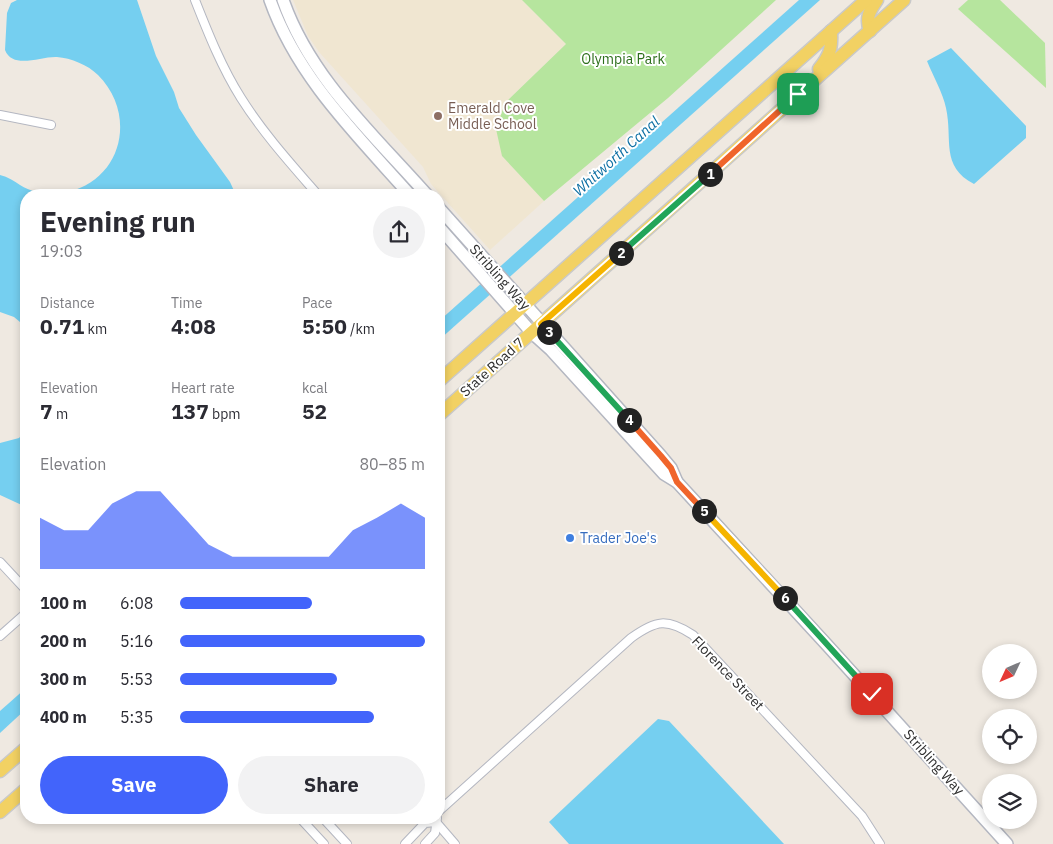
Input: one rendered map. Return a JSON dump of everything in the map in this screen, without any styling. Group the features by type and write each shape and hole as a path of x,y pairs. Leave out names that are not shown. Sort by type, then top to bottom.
{"main road":[{"name":"State Road 7","path":"445,376 866,0"},
{"path":"870,30 868,17 871,8 877,0"},
{"name":"State Road 7","path":"445,410 904,0"},
{"path":"798,94 828,58 832,47 831,31"},
{"path":"0,771 20,753"},
{"path":"0,812 20,794"}],"street":[{"path":"196,0 212,41 240,97 269,139 313,189"},
{"path":"270,0 288,42 311,78 332,106 405,189"},
{"path":"283,0 298,35 318,68 342,100 422,189"},
{"path":"0,115 51,125"},
{"name":"Stribling Way","path":"445,215 661,456 671,468 677,482"},
{"name":"Stribling Way","path":"445,234 514,314 551,350 664,474 677,482 1007,844"},
{"path":"0,562 20,584"},
{"path":"0,636 20,618"},
{"name":"Florence Street","path":"445,806 631,638 647,627 668,623 680,626 693,635 862,816 880,844"},
{"path":"306,824 324,844"},
{"path":"329,824 347,844"},
{"path":"405,844 424,824"},
{"path":"425,844 435,833 436,824"},
{"path":"439,824 454,844"}],"shaded area":[{"name":"Emerald Cove Middle School","path":"293,0 522,0 566,44 505,103 502,156 544,201 490,250 445,200 445,189 435,189 423,167 319,52 308,36"}],"green space":[{"name":"Olympia Park","path":"522,0 776,0 668,98 544,201 502,156 496,129 505,103 566,44"},
{"path":"968,0 1000,0 1045,43 1046,88 958,9"}],"water":[{"path":"17,0 137,0 156,56 174,92 179,108 233,189 76,189 87,185 101,174 112,160 118,143 120,126 118,108 110,91 98,75 79,63 57,57 21,61 9,56 5,50 7,13 11,3"},
{"path":"799,0 820,0 445,335 445,316"},
{"path":"951,48 1026,126 1026,138 974,184 963,177 956,169 952,160 945,102 927,61"},
{"path":"0,175 28,189 20,189 20,322 14,317 0,312"},
{"path":"20,437 20,504 0,495 0,443"},
{"path":"20,693 20,715 0,733 0,711"},
{"path":"658,719 669,721 784,844 569,844 549,822"}],"place":[{"name":"Emerald Cove Middle School","path":"438,116"},
{"name":"Trader Joe's","path":"570,538"}],"route":[{"path":"798,94 541,324 661,456 671,468 677,482 872,694"}],"water label":[{"name":"Whitworth Canal","path":"616,156"}]}
